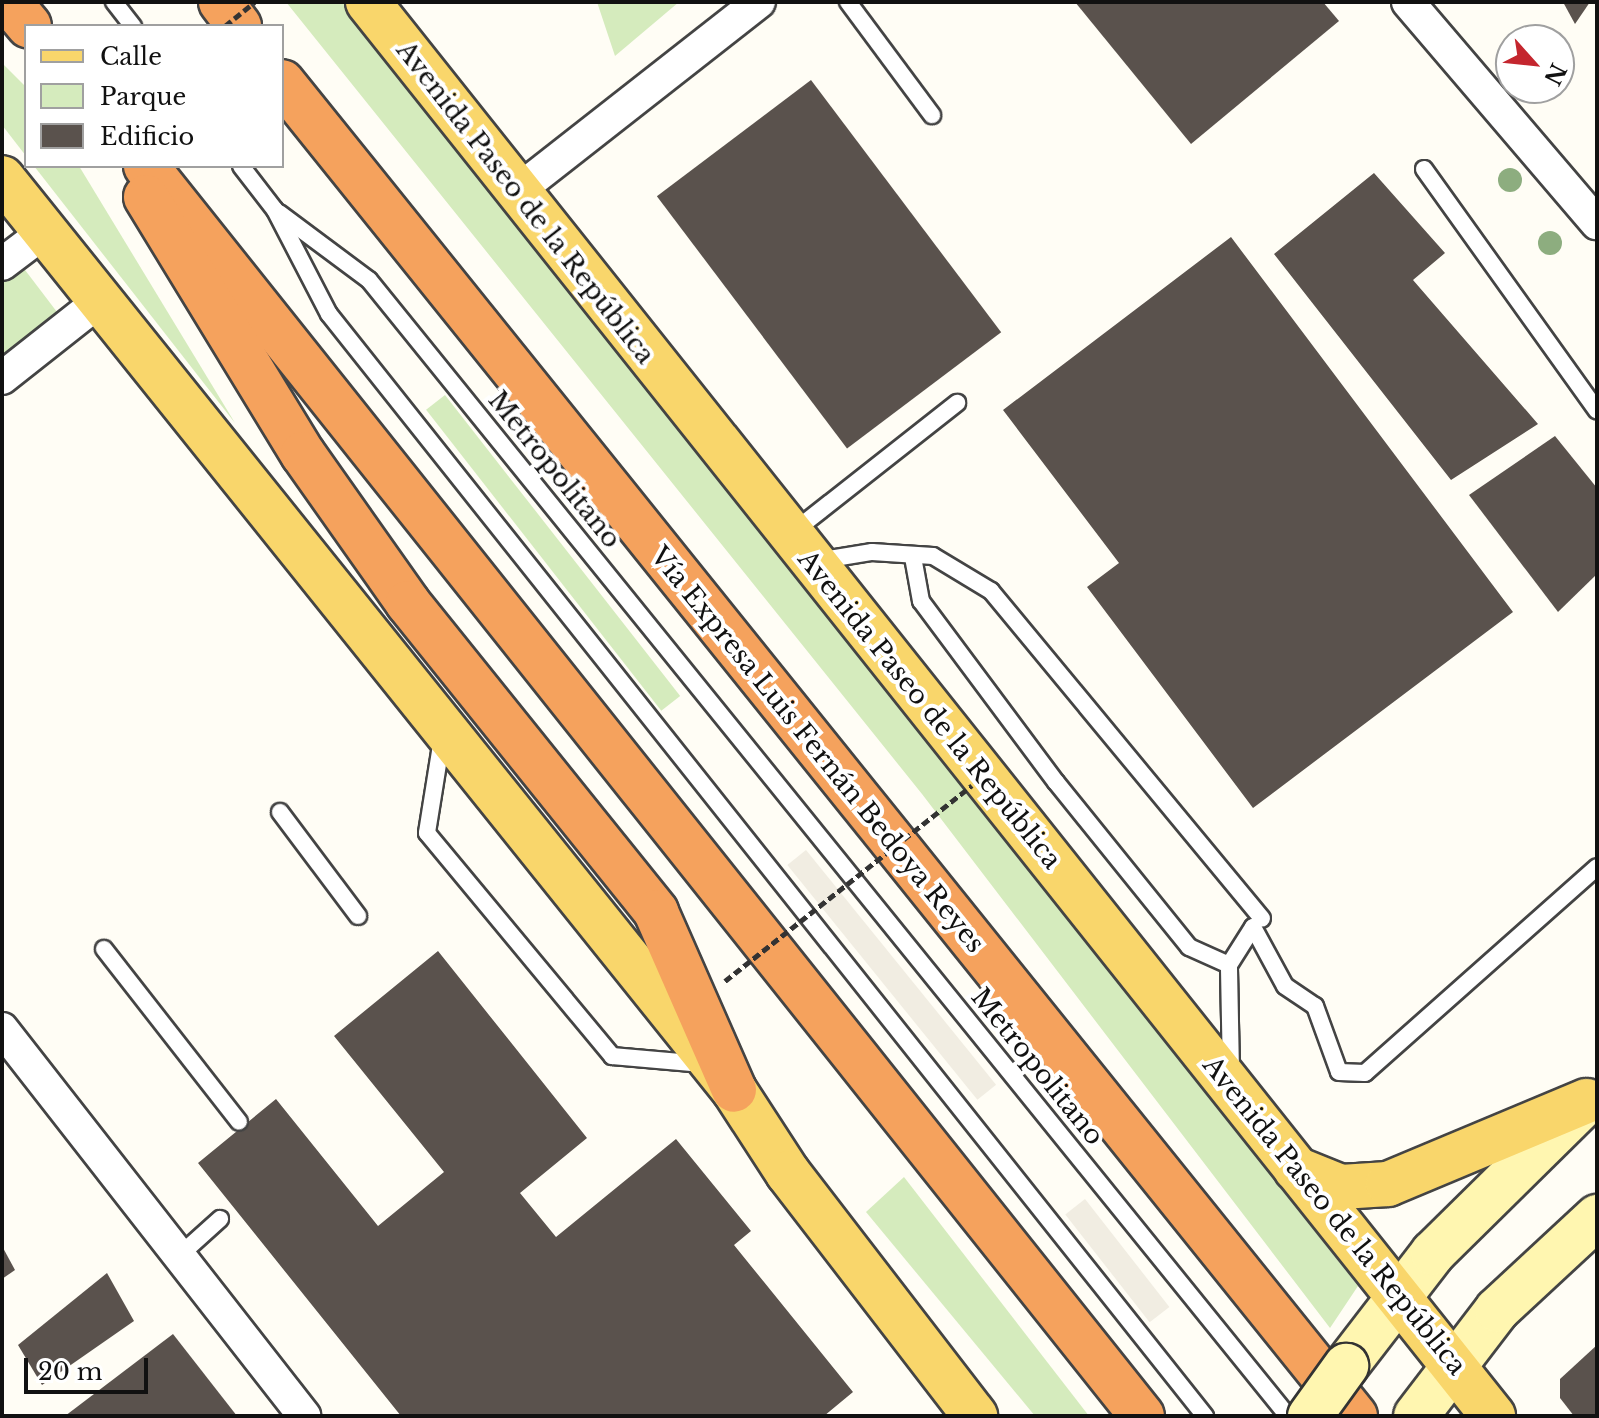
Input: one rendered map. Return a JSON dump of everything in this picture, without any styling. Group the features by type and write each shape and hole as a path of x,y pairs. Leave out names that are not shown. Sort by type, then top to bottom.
{"highway":[{"path":"9,2 27,24"},
{"path":"221,2 238,24"},
{"name":"Vía Expresa Luis Fernán Bedoya Reyes","path":"284,84 1355,1416"},
{"path":"131,168 177,258 303,454 408,603 656,912 724,1078"},
{"path":"148,168 1142,1416"}],"main road":[{"name":"Avenida Paseo de la República","path":"368,2 515,193 1493,1416"},
{"path":"2,178 97,303 724,1078 788,1173 975,1416"},
{"path":"1296,1169 1341,1187 1388,1184 1592,1096"}],"street":[{"path":"515,193 759,2"},
{"path":"1408,2 1597,223"},
{"path":"2,264 43,233"},
{"path":"2,378 97,303"},
{"path":"2,1029 304,1416"},
{"path":"1310,1416 1396,1296 1592,1096"},
{"path":"1416,1415 1450,1363 1597,1217"}],"lane":[{"path":"114,2 131,24"},
{"path":"848,2 932,115"},
{"name":"Metropolitano","path":"243,168 275,210 329,314 1205,1416"},
{"path":"1424,169 1597,411"},
{"name":"Metropolitano","path":"275,210 369,280 1288,1416"},
{"path":"800,548 957,403"},
{"path":"800,548 872,552 948,562 991,591 1257,923 1285,986 1315,1006 1339,1072 1365,1073 1597,867"},
{"path":"913,557 921,601 1056,782 1189,947 1229,965"},
{"path":"443,733 427,833 612,1056 724,1078"},
{"path":"280,812 358,916"},
{"path":"1231,1086 1229,965 1257,923"},
{"path":"104,949 239,1122"},
{"path":"180,1255 220,1219"}],"path":[{"path":"228,24 255,2"},
{"path":"725,981 972,785"}],"green space":[{"path":"286,2 349,2 1358,1286 1330,1328 922,794"},
{"path":"597,2 679,2 615,56"},
{"path":"2,63 24,85 24,153 2,125"},
{"path":"36,168 80,168 235,423"},
{"path":"22,266 57,312 2,355 2,282"},
{"path":"445,395 680,696 661,711 426,410"},
{"path":"904,1177 1089,1416 1035,1416 866,1212"}],"shaded area":[{"path":"806,850 996,1085 977,1100 787,865"},
{"path":"1085,1199 1169,1307 1150,1322 1065,1214"}],"building":[{"path":"1075,2 1323,2 1339,21 1191,144"},
{"path":"1563,2 1590,2 1575,24"},
{"path":"811,80 1001,332 847,449 657,196"},
{"path":"1374,173 1445,253 1413,280 1538,424 1451,480 1274,254"},
{"path":"1231,237 1513,612 1253,808 1087,587 1119,563 1003,410"},
{"path":"1555,436 1597,488 1597,574 1558,612 1469,495"},
{"path":"438,951 587,1138 520,1193 556,1237 676,1139 751,1231 734,1245 853,1392 824,1416 401,1416 198,1163 276,1099 378,1226 444,1172 334,1036"},
{"path":"2,1246 15,1270 2,1279"},
{"path":"107,1273 134,1321 42,1385 18,1345"},
{"path":"173,1334 237,1416 65,1416"},
{"path":"1597,1345 1597,1416 1574,1416 1560,1398 1560,1379"}]}
